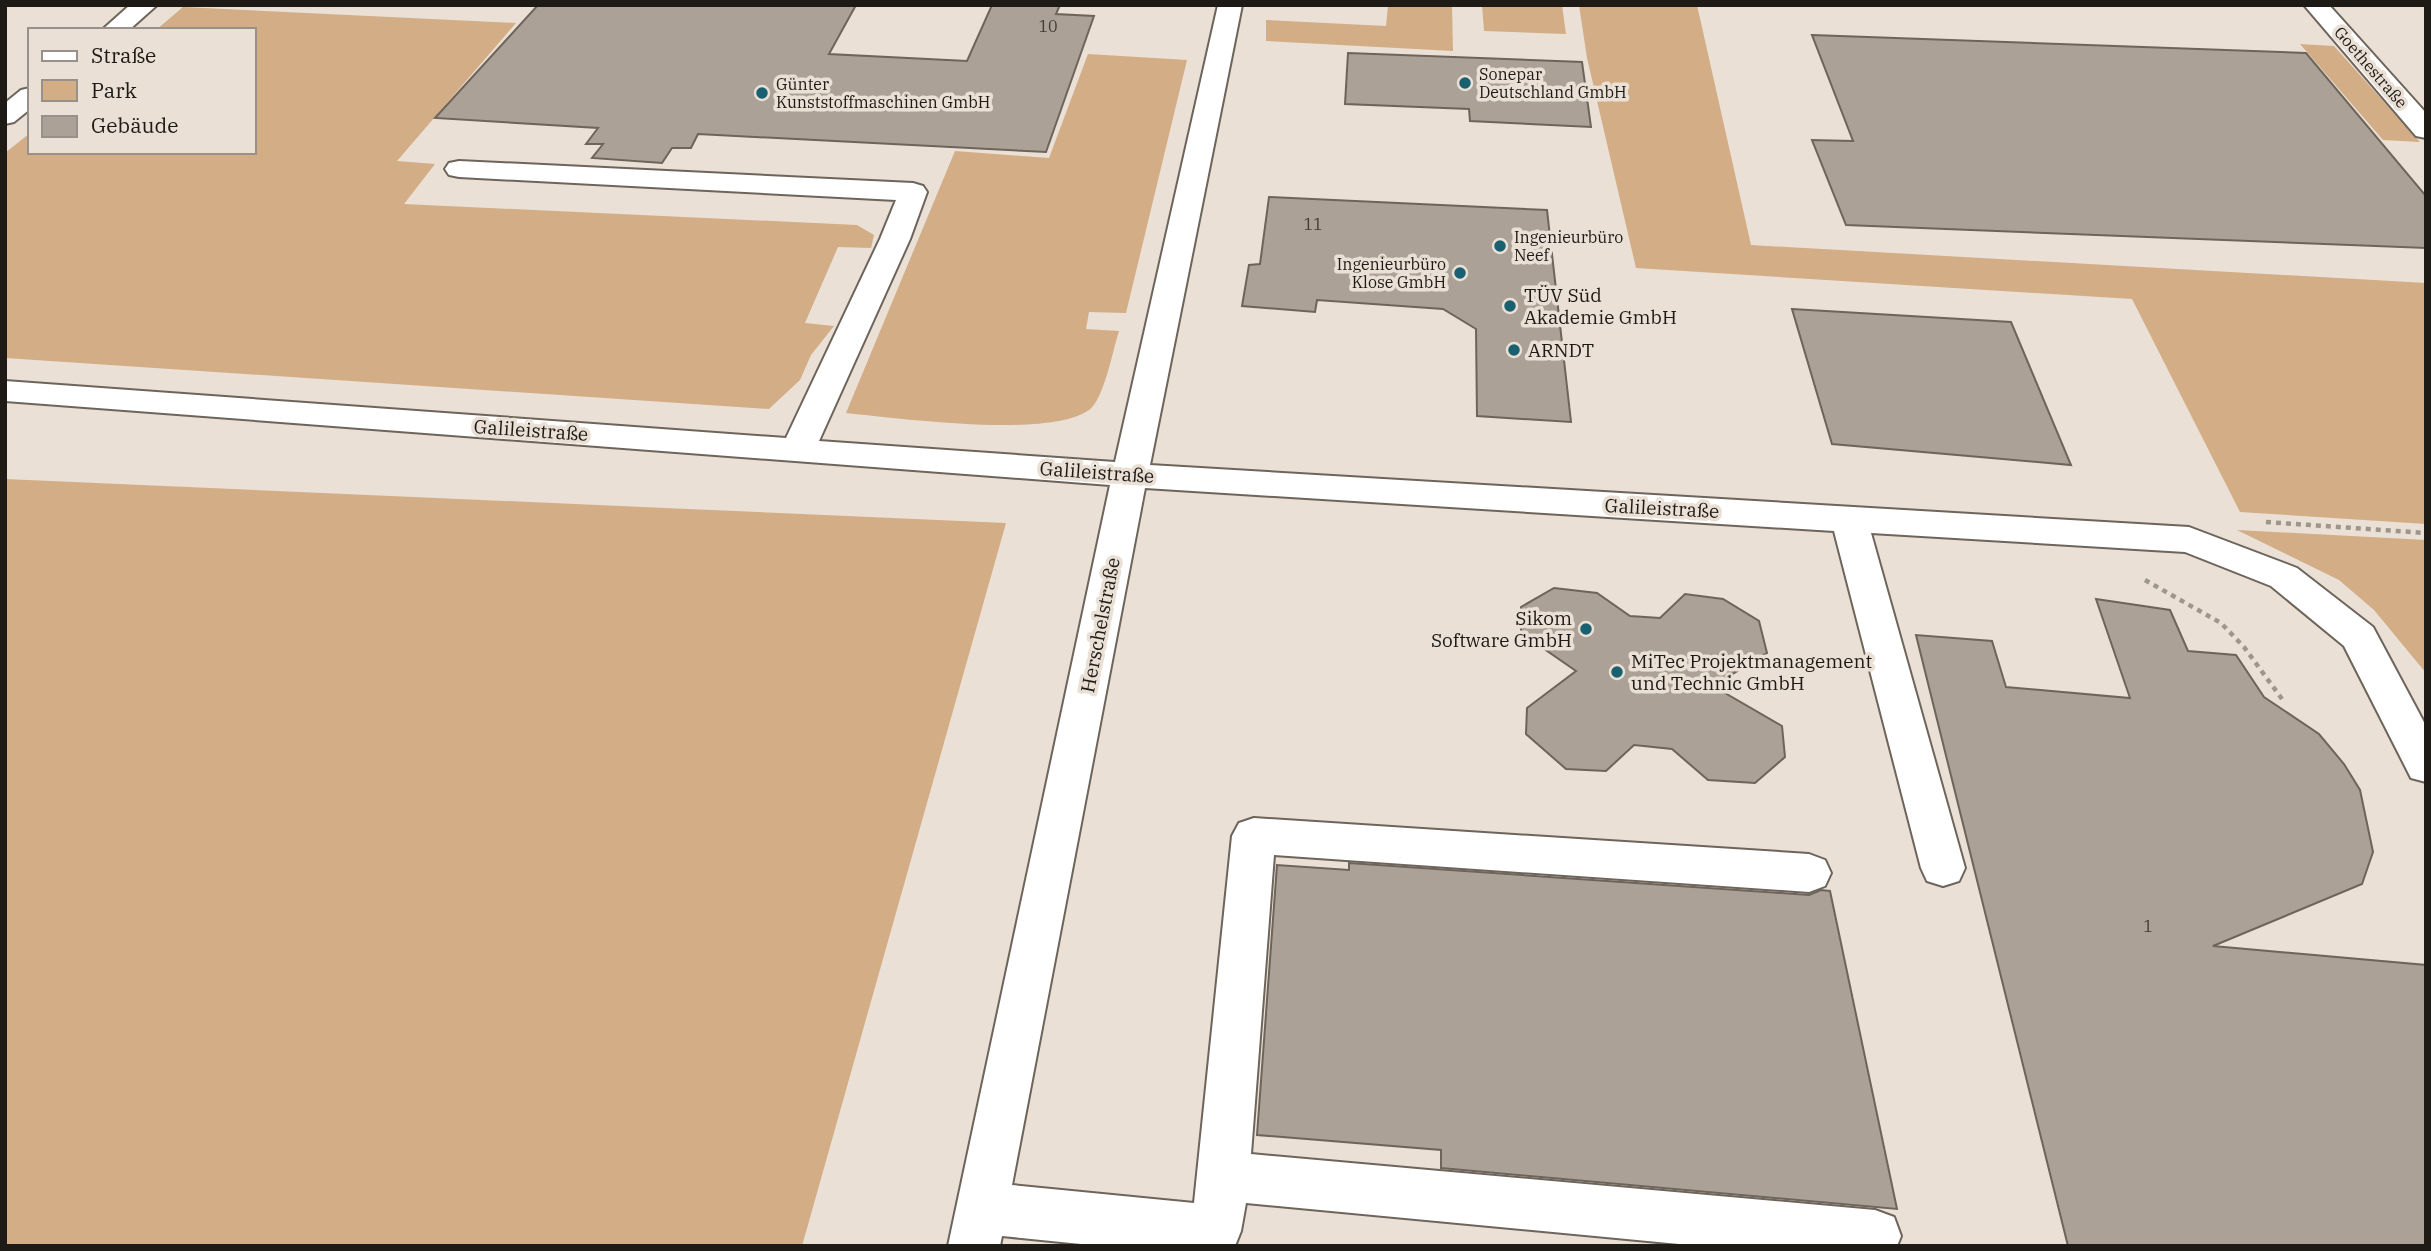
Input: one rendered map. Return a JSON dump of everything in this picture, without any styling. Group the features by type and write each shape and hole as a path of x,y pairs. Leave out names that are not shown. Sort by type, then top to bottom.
{"street":[{"path":"116,28 145,5"},
{"name":"Herschelstraße","path":"978,1227 1130,475 1230,5"},
{"name":"Goethestraße","path":"2316,5 2426,130"},
{"path":"5,116 28,98"},
{"path":"459,169 913,192 895,239 798,450"},
{"name":"Galileistraße","path":"5,391 1130,475 2189,540 2284,577 2359,637 2426,766"},
{"path":"1849,519 1942,868"},
{"path":"978,1227 1215,1231 1224,1176 1254,836 1809,873"},
{"path":"1224,1176 1875,1237"}],"path":[{"path":"2189,540 2225,521 2426,533"},
{"path":"2088,534 2102,557 2221,623 2244,647 2281,699"}],"green space":[{"path":"1388,5 1452,5 1453,51 1266,41 1266,20 1386,26"},
{"path":"1482,5 1562,5 1566,34 1484,31"},
{"path":"1579,5 1697,5 1751,245 2426,283 2426,524 2240,512 2132,299 1636,268 1587,58"},
{"path":"183,7 516,23 397,161 435,164 404,204 857,225 874,235 871,248 838,247 805,323 834,326 811,355 800,380 769,409 5,358 5,153 28,135 28,154 256,154 256,28 158,28"},
{"path":"2300,44 2334,46 2420,142 2383,140"},
{"path":"1088,54 1187,60 1126,313 1089,312 1086,329 1119,331 1104,385 1094,404 1089,410 1069,419 1008,425 935,422 846,413 955,151 1049,158"},
{"path":"5,479 1006,523 802,1246 5,1246"},
{"path":"2237,530 2426,540 2426,673 2374,610 2339,580"}],"building":[{"name":"Günter Kunststoffmaschinen GmbH","path":"538,5 856,5 829,54 967,61 992,5 1060,5 1056,14 1094,16 1046,152 698,134 691,148 672,148 662,163 592,158 603,144 586,144 598,128 435,118"},
{"path":"1812,35 2306,53 2426,196 2426,248 1846,225 1812,140 1853,141"},
{"name":"Sonepar Deutschland GmbH","path":"1348,53 1582,62 1591,127 1470,121 1469,109 1345,104"},
{"path":"1269,197 1547,210 1571,422 1477,416 1476,329 1443,309 1317,300 1315,312 1242,306 1249,265 1260,264"},
{"path":"1792,309 2011,322 2071,465 1832,444"},
{"path":"1554,588 1597,593 1630,616 1660,618 1685,594 1723,599 1759,621 1767,653 1713,686 1782,726 1785,757 1755,783 1708,780 1672,749 1634,745 1606,771 1566,769 1526,734 1527,708 1576,671 1521,633 1521,607"},
{"path":"2096,599 2170,610 2188,651 2236,655 2264,697 2319,734 2344,764 2360,790 2373,852 2362,884 2213,946 2426,965 2426,1246 2068,1246 1916,635 1992,641 2006,687 2130,698"},
{"path":"1349,863 1809,895 1821,890 1830,891 1897,1209 1441,1168 1441,1150 1257,1135 1277,865 1349,870"}],"place":[{"name":"Sonepar Deutschland GmbH","path":"1465,83"},
{"name":"Günter Kunststoffmaschinen GmbH","path":"762,93"},
{"name":"Ingenieurbüro Neef","path":"1500,246"},
{"name":"Ingenieurbüro Klose GmbH","path":"1460,273"},
{"name":"TÜV Süd Akademie GmbH","path":"1510,306"},
{"name":"ARNDT","path":"1514,350"},
{"name":"Sikom Software GmbH","path":"1586,629"},
{"name":"MiTec Projektmanagement und Technic GmbH","path":"1617,672"}]}
